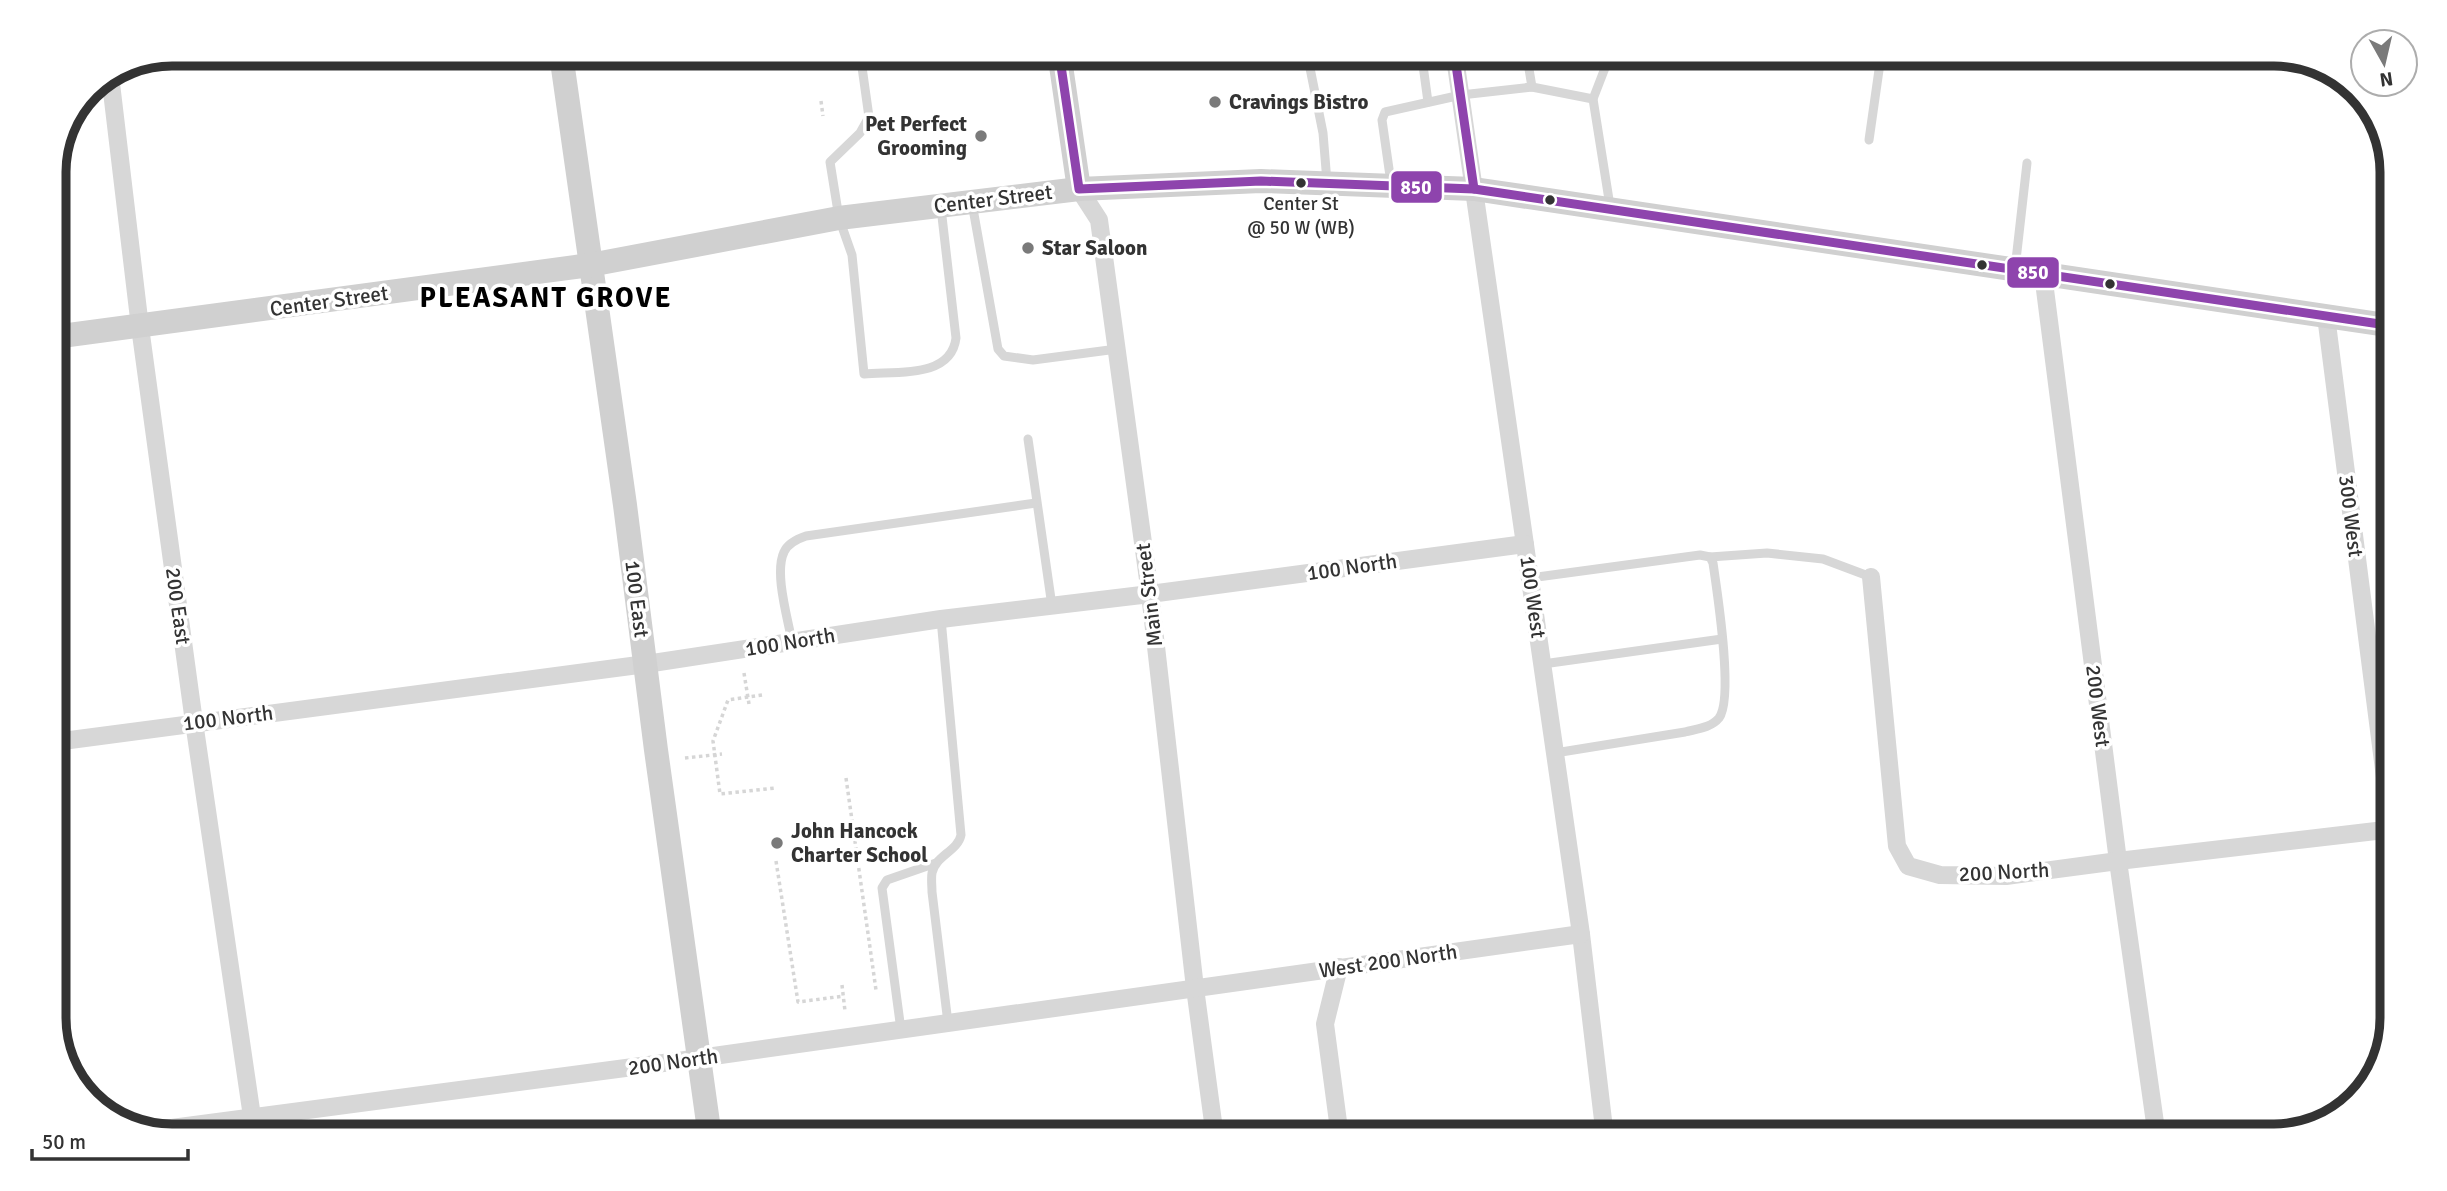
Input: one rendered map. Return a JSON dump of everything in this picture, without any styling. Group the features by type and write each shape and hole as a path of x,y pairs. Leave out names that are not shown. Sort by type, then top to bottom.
{"main road":[{"name":"100 East","path":"563,66 708,1124"},
{"name":"Main Street","path":"1061,66 1079,189"},
{"name":"Center Street","path":"67,335 590,265 839,218 1079,189 1261,181 1475,189 2380,324"}],"street":[{"name":"100 West","path":"1456,66 1581,934 1603,1124"},
{"name":"200 East","path":"111,87 140,327 194,722 254,1124"},
{"name":"Main Street","path":"1079,189 1099,220 1150,594 1213,1124"},
{"name":"200 West","path":"2043,274 2152,1124"},
{"name":"300 West","path":"2326,316 2380,739"},
{"name":"100 North","path":"67,740 646,664 941,619 1525,544"},
{"name":"200 North","path":"1871,577 1897,846 1908,866 1940,875 2006,876 2118,861 2380,834"},
{"name":"West 200 North","path":"1195,988 1581,934"},
{"path":"1338,1124 1325,1024 1339,967"},
{"name":"200 North","path":"204,1124 1195,988"}],"lane":[{"path":"862,66 869,117 860,133 831,162 839,218 852,255 864,374 917,371 939,364 948,358 954,349 956,338 941,206"},
{"path":"1310,66 1323,133 1327,184"},
{"path":"1423,66 1428,102"},
{"path":"1528,66 1532,87"},
{"path":"1605,66 1593,99 1611,208"},
{"path":"1869,140 1880,66"},
{"path":"1392,187 1382,115 1385,112 1461,95 1532,87 1593,99"},
{"path":"2015,269 2027,163"},
{"path":"972,202 998,348 1004,356 1033,360 1117,349"},
{"path":"1028,439 1052,606"},
{"path":"792,642 780,572 784,552 797,539 1036,503"},
{"path":"1530,578 1700,555 1710,557 1767,553 1824,559 1871,577"},
{"path":"1555,753 1685,732 1714,723 1721,716 1725,677 1713,563 1710,557"},
{"path":"901,1030 882,888 887,880 936,863 960,841 961,835 941,619"},
{"path":"1543,664 1722,639"},
{"path":"936,863 932,872 932,892 948,1023"}],"path":[{"path":"821,101 823,116"},
{"path":"744,673 749,704"},
{"path":"762,695 728,700 713,741 720,794 775,788"},
{"path":"685,758 722,754"},
{"path":"846,779 876,990"},
{"path":"776,861 798,1002 844,996"},
{"path":"842,985 845,1011"}],"transit line":[{"name":"850","path":"1061,66 1079,189 1261,181 1474,189 2380,324"},
{"name":"850","path":"1456,66 1474,189"}],"place":[{"name":"Cravings Bistro","path":"1215,102"},
{"name":"Pet Perfect Grooming","path":"981,136"},
{"name":"Center St @ 50 W (WB)","path":"1301,183"},
{"name":"Star Saloon","path":"1028,248"},
{"name":"John Hancock Charter School","path":"777,843"}],"district":[{"name":"PLEASANT GROVE","path":"546,298"}]}
